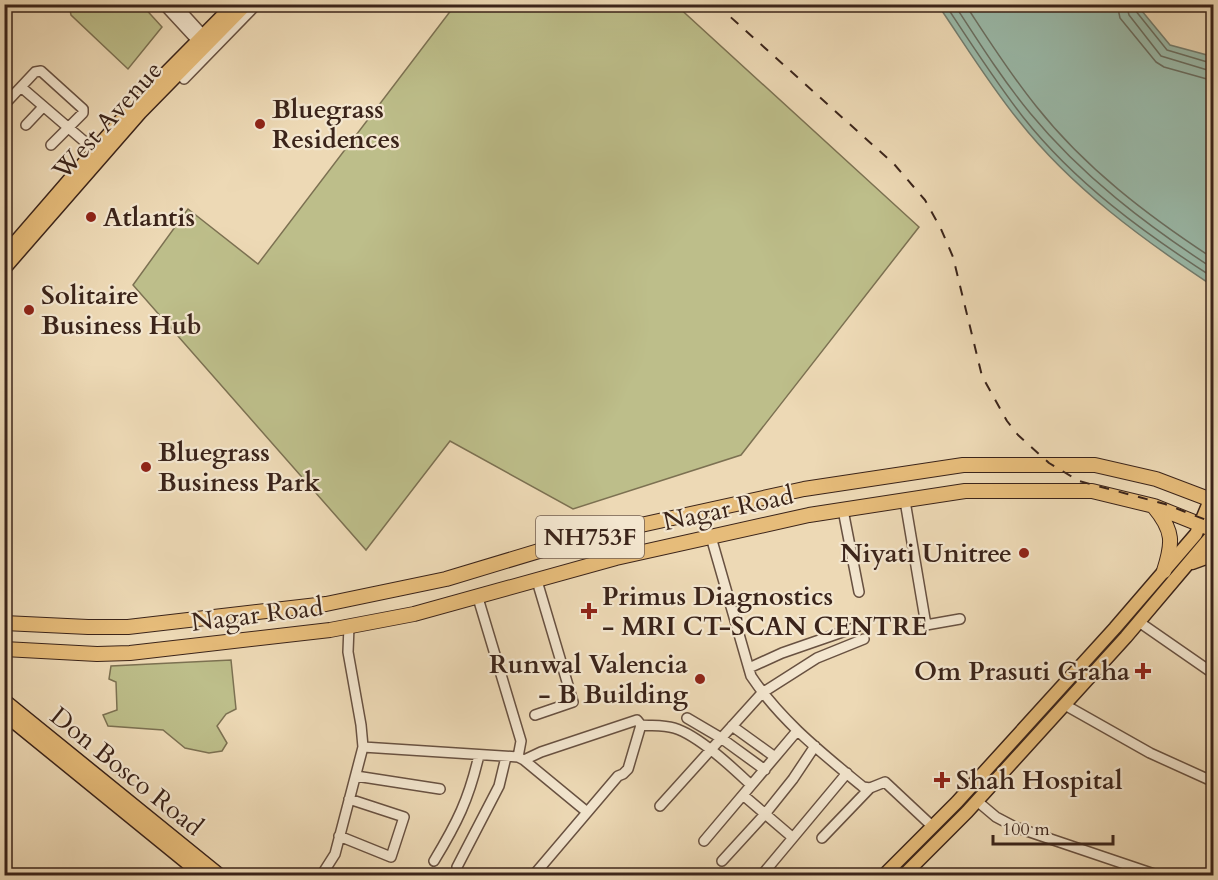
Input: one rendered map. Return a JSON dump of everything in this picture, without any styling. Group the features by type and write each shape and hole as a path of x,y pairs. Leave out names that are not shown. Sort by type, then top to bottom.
{"highway":[{"name":"Nagar Road","path":"4,623 110,628 326,604 409,589 582,538 782,494 963,465 1095,465 1156,479 1212,500"},
{"name":"Nagar Road","path":"4,649 97,654 130,653 350,626 414,614 478,598 589,564 809,515 965,492 1092,491 1154,506 1209,529"},
{"path":"1154,506 1163,518 1171,536 1170,552 1164,571"}],"main road":[{"name":"West Avenue","path":"4,255 98,153 140,113 204,42 234,4"},
{"name":"West Avenue","path":"204,42 225,32 247,4"},
{"name":"West Avenue","path":"4,269 98,153"},
{"path":"903,876 977,801 1065,705 1188,565 1209,529 1212,500"},
{"path":"883,876 957,802 1115,628 1196,534 1209,529"},
{"path":"1188,565 1214,555"},
{"name":"Don Bosco Road","path":"4,700 221,876"},
{"name":"Don Bosco Road","path":"4,714 203,876"},
{"path":"890,876 927,838 932,825"},
{"path":"896,876 930,841 943,836"}],"street":[{"path":"4,10 9,4"},
{"path":"163,4 204,42"},
{"path":"175,4 204,42"},
{"path":"184,79 225,32 257,4"},
{"path":"4,105 35,72 40,71 83,110 81,115 51,145"},
{"path":"21,87 98,153"},
{"path":"26,125 43,107"},
{"path":"905,501 926,625 960,619"},
{"path":"843,510 859,592"},
{"path":"711,537 751,676 762,693 797,731 863,787 870,788"},
{"path":"534,715 573,702 537,581"},
{"path":"478,598 521,741 521,759"},
{"path":"1139,622 1214,674"},
{"path":"321,876 335,854 363,747 362,725 348,652 350,626"},
{"path":"748,668 782,653 857,627"},
{"path":"660,806 762,693 817,658 864,639"},
{"path":"1065,705 1150,753 1214,782"},
{"path":"687,718 721,738 765,770"},
{"path":"521,759 637,720 641,725 671,727 680,730 730,765 751,785"},
{"path":"533,876 618,776 628,769 641,725"},
{"path":"732,726 775,757"},
{"path":"704,841 797,731"},
{"path":"723,861 793,779 815,746"},
{"path":"363,747 506,756 521,759 587,812"},
{"path":"434,861 460,817 471,788 478,755"},
{"path":"457,867 499,786 506,756"},
{"path":"761,876 847,773"},
{"path":"356,776 440,789"},
{"path":"822,838 870,788 885,782 932,825"},
{"path":"743,795 792,837"},
{"path":"339,836 391,857 404,817 350,799"},
{"path":"977,801 996,817 1015,827 1160,876"}],"green space":[{"path":"69,5 142,5 162,27 128,69 71,15"},
{"path":"455,5 676,5 919,227 741,455 573,509 450,441 366,550 133,285 188,209 258,264"},
{"path":"231,660 236,709 226,714 217,726 227,743 222,751 209,753 185,748 163,730 108,726 103,715 117,710 116,682 109,679 111,666"}],"water":[{"path":"938,5 1137,5 1170,45 1207,55 1213,60 1213,286 1134,231 1062,168 1008,107"}],"railway":[{"path":"716,4 894,164 925,200 953,257 982,376 1007,421 1018,435 1049,463 1079,481 1165,504 1214,523"}],"place":[{"name":"Bluegrass Residences","path":"260,124"},
{"name":"Atlantis","path":"91,217"},
{"name":"Solitaire Business Hub","path":"29,310"},
{"name":"Bluegrass Business Park","path":"146,467"},
{"name":"Niyati Unitree","path":"1024,553"},
{"name":"Primus Diagnostics - MRI CT-SCAN CENTRE","path":"589,611"},
{"name":"Om Prasuti Graha","path":"1143,671"},
{"name":"Runwal Valencia - B Building","path":"700,679"},
{"name":"Shah Hospital","path":"942,780"}]}
